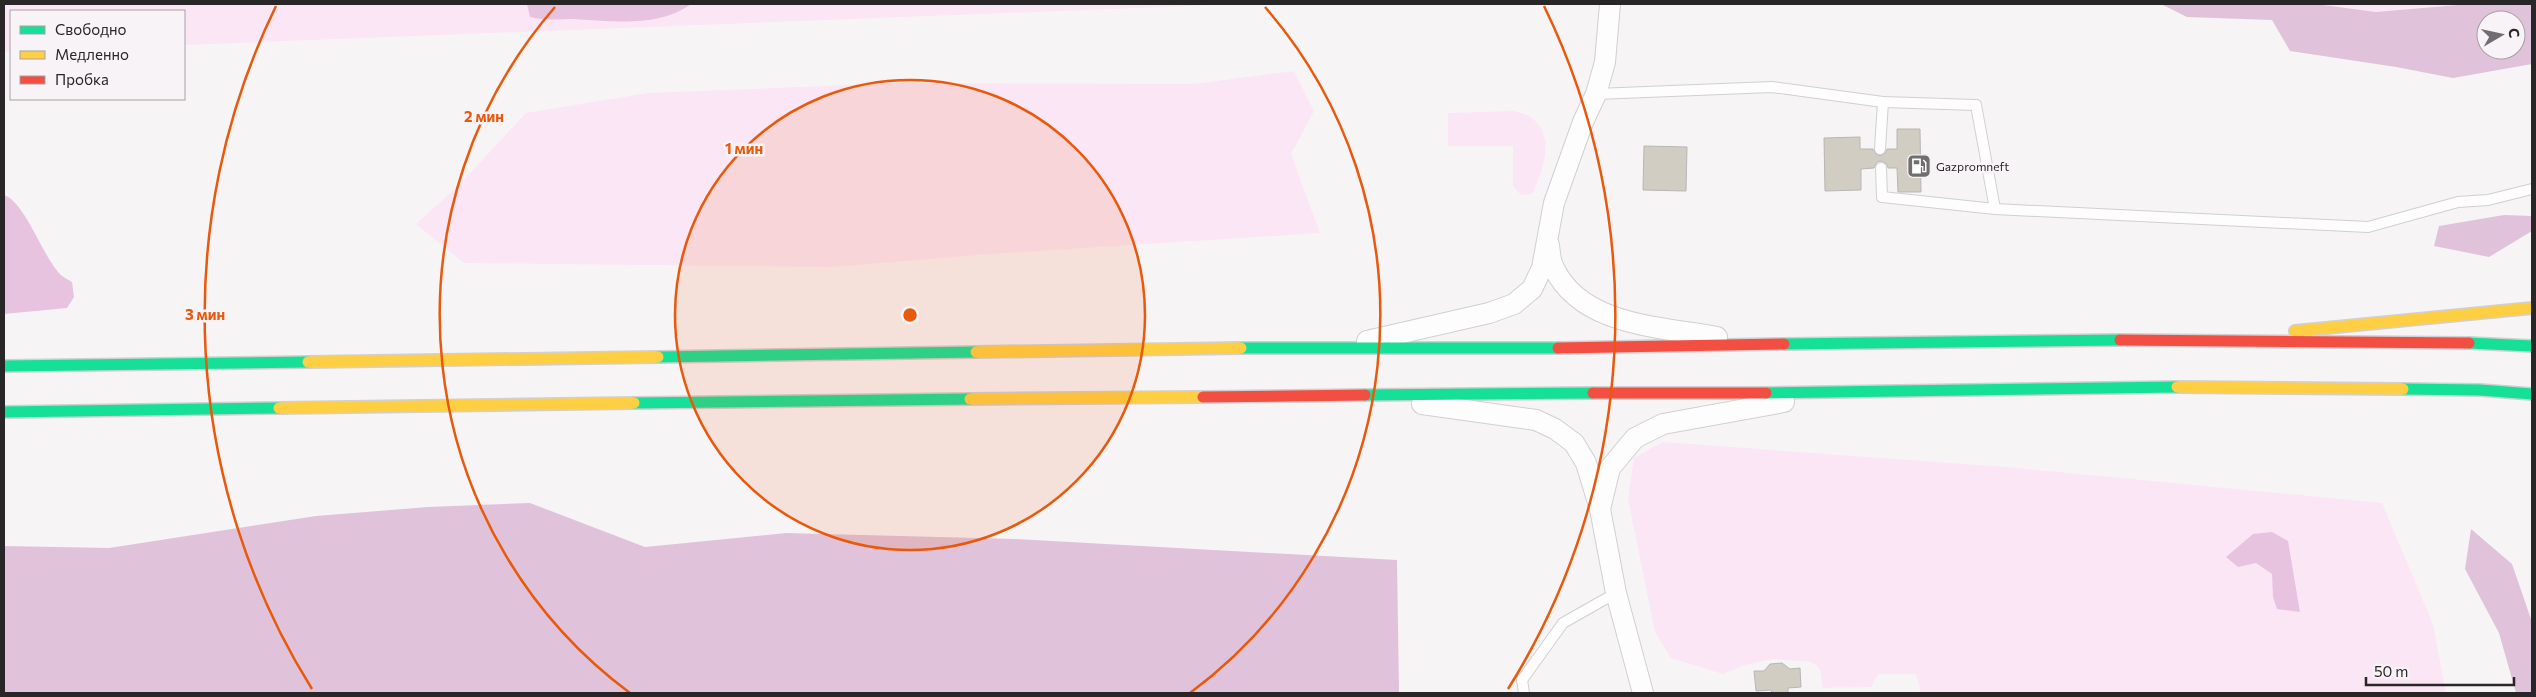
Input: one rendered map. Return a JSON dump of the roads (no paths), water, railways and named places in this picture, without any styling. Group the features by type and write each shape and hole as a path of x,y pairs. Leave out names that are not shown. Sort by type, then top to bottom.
{"main road":[{"path":"2206,339 2532,308"},
{"path":"4,366 2206,339 2481,343 2532,346"},
{"path":"4,412 700,402 1374,395 1830,393 2205,387 2480,390 2532,394"}],"street":[{"path":"1332,349 1489,313 1514,304 1532,289 1542,268 1554,203 1583,122 1596,94 1605,62 1610,4"},
{"path":"1547,233 1553,266 1574,296 1590,307 1621,319 1755,344"},
{"path":"1600,509 1610,468 1635,438 1663,424 1830,393"},
{"path":"1374,395 1491,415 1536,420 1555,429 1574,443 1586,463 1600,509 1616,593 1643,693"}],"lane":[{"path":"1596,94 1772,87 1883,102 1976,105 1995,208"},
{"path":"1880,149 1883,102"},
{"path":"1881,168 1882,197 1995,208 2368,227 2458,202 2488,200 2532,189"},
{"path":"1524,693 1522,680 1563,623 1616,593"}],"place":[{"name":"Gazpromneft","path":"1919,166"}]}
